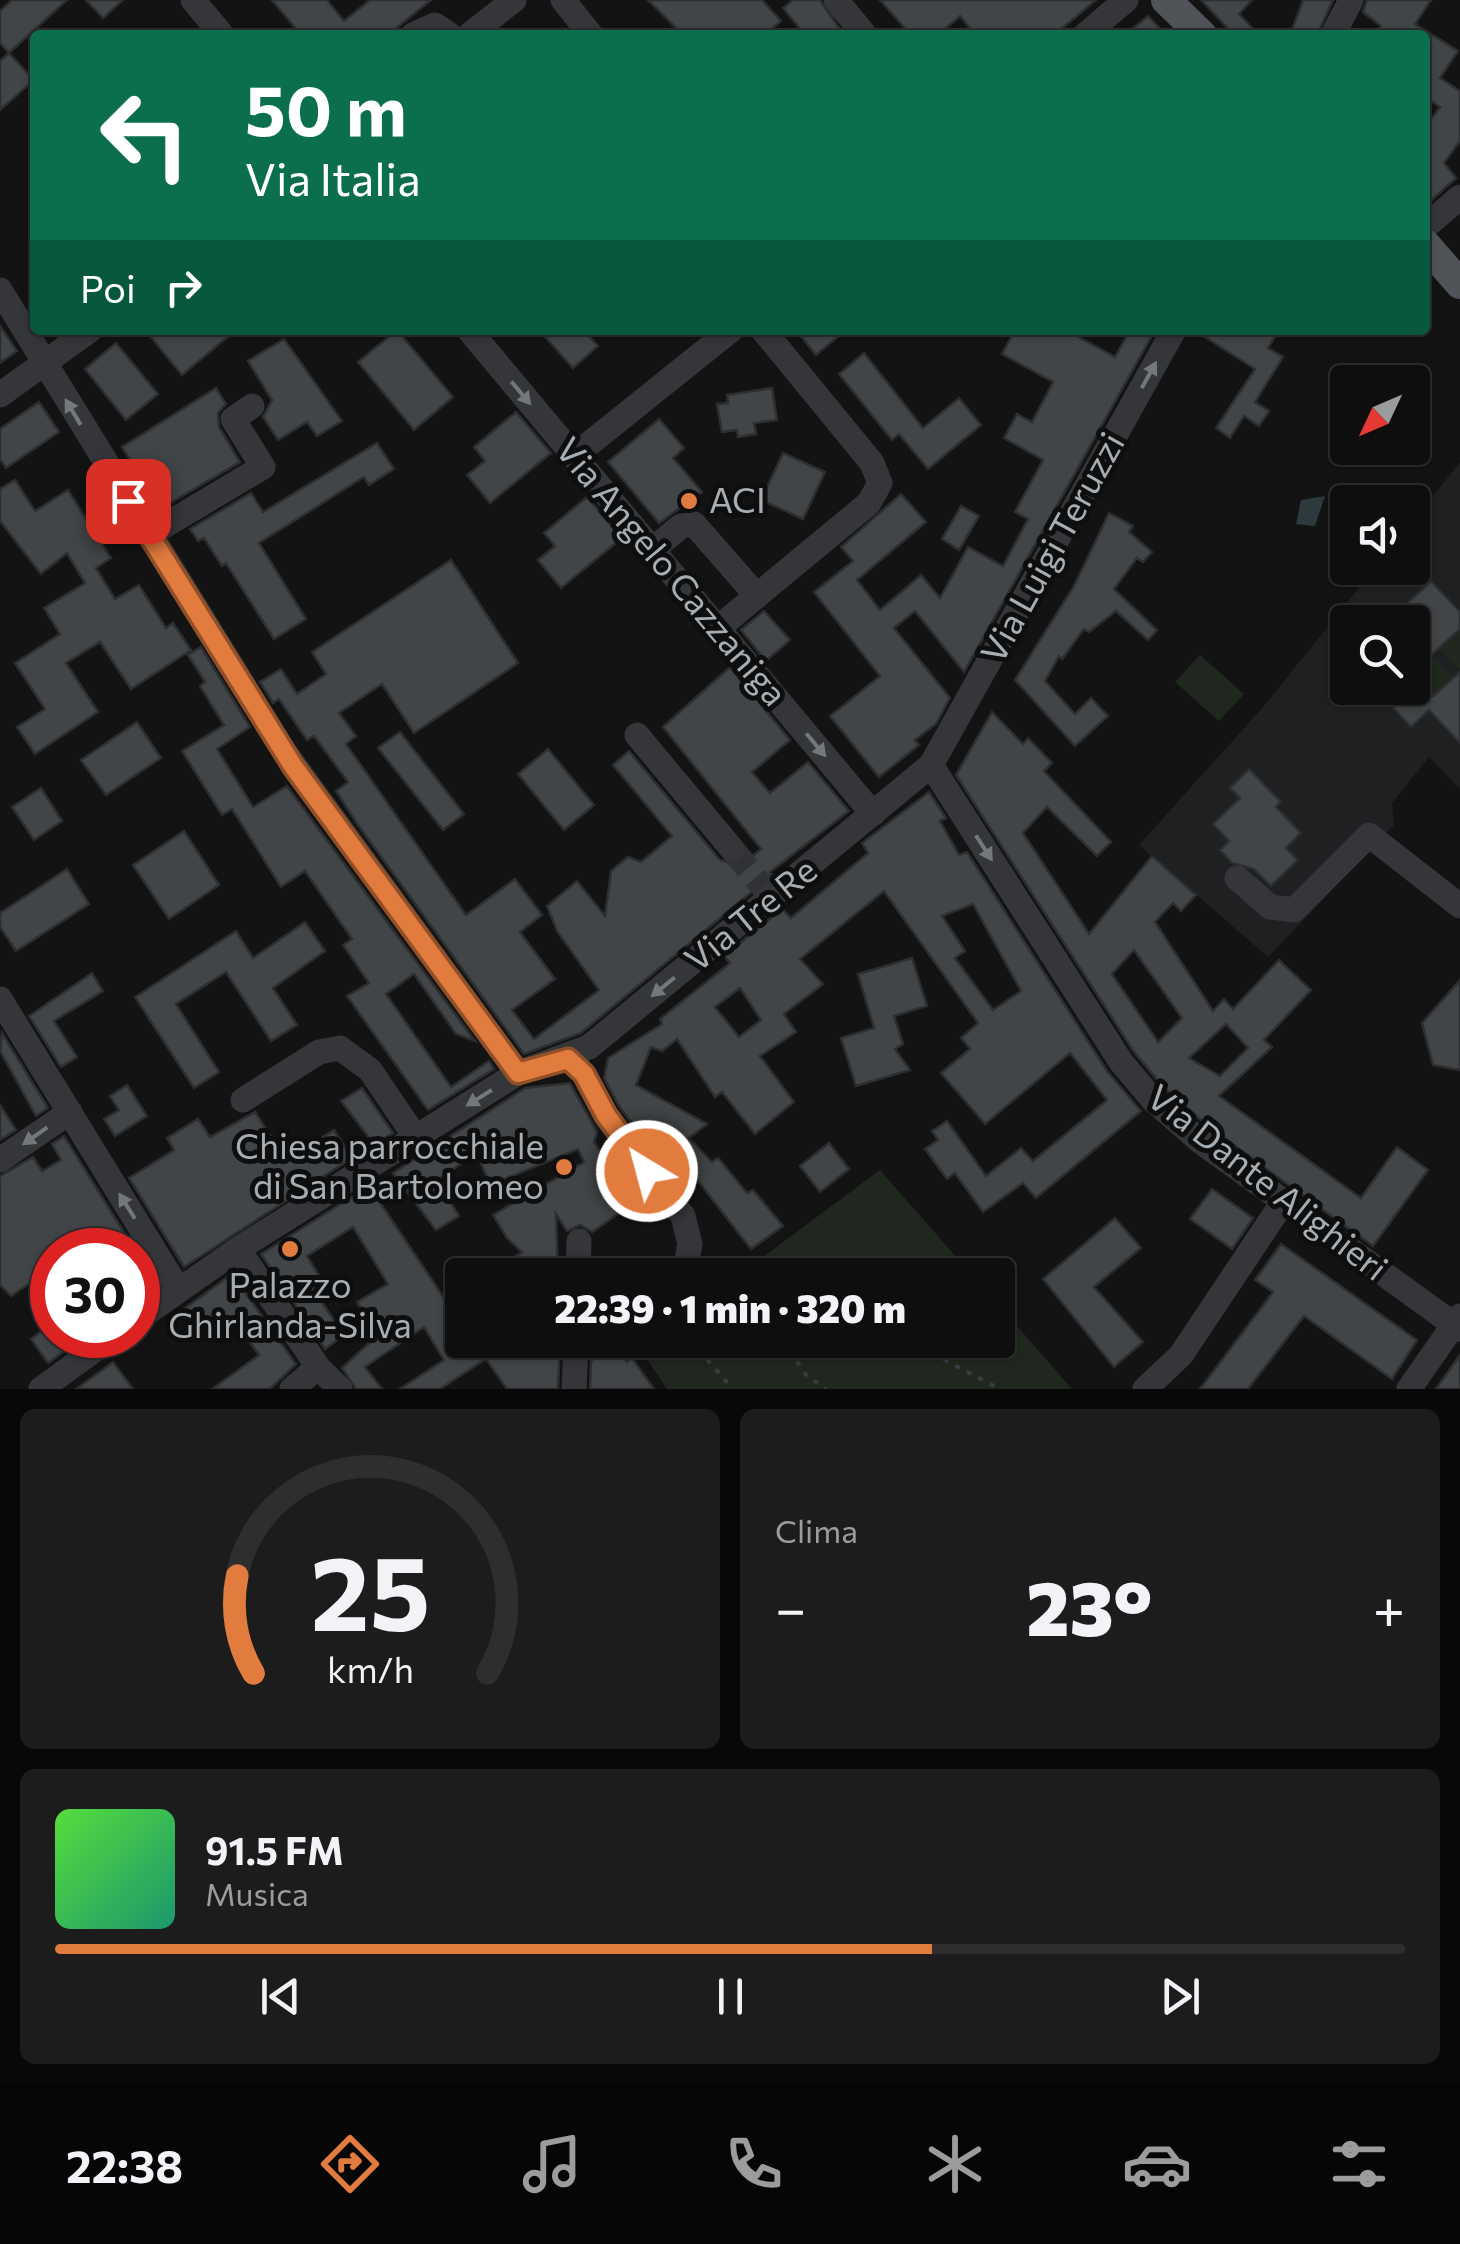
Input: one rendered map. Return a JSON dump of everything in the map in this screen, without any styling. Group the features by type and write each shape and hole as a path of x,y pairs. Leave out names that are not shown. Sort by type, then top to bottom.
{"main road":[{"path":"1166,0 1197,30"},
{"path":"1430,250 1460,284"}],"street":[{"path":"475,30 514,0"},
{"path":"563,0 587,30"},
{"path":"836,0 861,30"},
{"path":"1091,30 1126,0"},
{"path":"1335,30 1350,0"},
{"path":"196,1 218,30"},
{"path":"1430,223 1460,196"},
{"path":"0,290 293,766 518,1073"},
{"path":"0,395 84,335"},
{"name":"Via Angelo Cazzaniga","path":"472,335 874,814"},
{"path":"574,456 725,335"},
{"path":"718,628 868,503 880,483 872,463 766,335"},
{"name":"Via Luigi Teruzzi","path":"932,766 1171,335"},
{"path":"148,534 263,467 232,419 252,406"},
{"path":"652,550 680,526 694,524 757,596"},
{"path":"636,735 732,849"},
{"name":"Via Tre Re","path":"160,1302 518,1073 567,1058 595,1042 768,893 932,766"},
{"name":"Via Dante Alighieri","path":"932,766 1127,1071 1174,1120 1283,1202 1458,1323"},
{"path":"1238,878 1270,907 1294,910 1369,835 1458,900"},
{"path":"0,999 178,1289"},
{"path":"244,1100 319,1052 344,1049 370,1070 416,1138"},
{"path":"567,1058 584,1074 610,1122 680,1210 690,1244 687,1258"},
{"path":"0,1160 70,1112"},
{"path":"1146,1389 1181,1355 1283,1202"},
{"path":"578,1258 579,1241"},
{"path":"238,1249 318,1367 340,1389"},
{"path":"1409,1389 1458,1323"},
{"path":"41,1389 83,1358"},
{"path":"574,1389 576,1358"},
{"path":"292,1389 318,1367"}],"path":[{"path":"706,1358 734,1389"},
{"path":"794,1358 807,1376 826,1389"},
{"path":"941,1358 1000,1389"}],"shaded area":[{"path":"1460,462 1460,789 1429,757 1392,803 1394,825 1268,957 1139,845 1264,706 1330,624 1330,705 1430,705 1430,605 1345,605 1361,585 1430,585 1430,500"},
{"path":"1325,496 1315,526 1296,524 1301,500"},
{"path":"1460,629 1460,672 1439,649"},
{"path":"1200,655 1244,694 1219,721 1175,682"},
{"path":"1433,655 1454,678 1433,696 1430,693"},
{"path":"880,1170 957,1258 762,1258"},
{"path":"1015,1324 1072,1389 667,1389 646,1358 1015,1358"}],"building":[{"path":"12,0 67,0 9,53 0,43 0,11"},
{"path":"86,0 123,0 103,18"},
{"path":"272,0 327,0 344,21 370,0 431,0 394,30 297,30"},
{"path":"648,0 762,0 781,21 771,30 678,30"},
{"path":"793,0 820,0 841,30 801,30 783,8"},
{"path":"880,0 1096,0 1060,30 971,30 960,16 944,30 907,30"},
{"path":"1201,0 1252,0 1239,14 1254,30 1229,30"},
{"path":"1303,0 1333,0 1319,30 1292,30"},
{"path":"1367,0 1431,0 1415,24 1425,30 1378,30 1381,26 1363,12"},
{"path":"1148,16 1161,30 1131,30"},
{"path":"1430,33 1458,51 1440,78 1460,91 1460,141 1444,163 1456,178 1430,201 1430,120 1440,107 1430,100"},
{"path":"9,53 30,76 30,84 0,110 0,61"},
{"path":"0,326 17,351 0,363"},
{"path":"149,335 230,335 182,375"},
{"path":"391,335 401,335 453,397 414,430 358,362"},
{"path":"543,335 588,335 598,346 573,368"},
{"path":"800,335 840,335 816,355"},
{"path":"1012,335 1075,335 1115,357 1127,335 1152,335 964,672 915,611 894,628 950,698 936,724 915,740 919,745 879,777 830,716 880,676 814,592 853,561 841,547 901,494 926,522 857,580 880,610 921,575 940,598 968,547 1003,566 1028,519 1015,512 1043,460 1004,438 1017,414 1032,422 1053,382 1002,354"},
{"path":"1202,335 1276,335 1268,348 1283,357 1255,402 1269,411 1259,426 1244,416 1230,438 1216,428 1255,369"},
{"path":"284,339 342,421 317,436 307,422 278,440 263,417 272,400 248,361"},
{"path":"116,343 158,394 126,420 85,369"},
{"path":"864,353 923,428 959,398 981,425 928,469 899,434 892,440 839,374"},
{"path":"216,388 226,404 218,413 219,427 240,462 160,509 122,447"},
{"path":"772,388 777,420 754,423 756,434 738,437 737,430 722,432 717,404 728,403 727,395"},
{"path":"39,402 59,432 6,468 0,459 0,429"},
{"path":"516,412 551,453 490,503 467,475 485,461 474,447"},
{"path":"659,419 684,448 673,458 702,492 659,523 608,462"},
{"path":"377,443 394,469 369,485 364,477 259,543 306,619 274,639 226,563 222,566 204,538 198,541 190,529 251,493 263,512"},
{"path":"783,453 825,472 803,519 761,500"},
{"path":"15,480 35,511 68,490 111,558 96,568 115,599 139,585 166,628 173,623 191,650 131,689 100,642 66,663 98,712 35,754 17,727 45,709 15,663 60,634 44,608 85,583 67,553 41,574 0,521 0,489"},
{"path":"587,497 622,538 561,588 538,560 555,546 544,533"},
{"path":"961,506 979,516 959,550 942,539"},
{"path":"1109,513 1133,526 1129,532 1152,552 1143,562 1137,558 1114,589 1157,630 1148,640 1116,611 1089,632 1084,629 1062,659 1059,656 1045,681 1075,714 1091,698 1108,716 1075,746 1015,680 1074,586"},
{"path":"451,560 518,663 414,733 382,684 339,713 356,736 346,744 466,915 515,879 542,915 520,932 555,979 512,1010 534,1039 599,990 557,931 547,906 577,881 605,916 611,871 628,857 641,862 672,836 613,765 629,751 720,860 741,866 761,849 663,727 730,667 790,740 752,772 770,793 808,762 849,811 770,872 772,875 581,1033 524,1054 336,791 348,782 314,736 307,740 279,699 273,703 260,682 281,669 297,694 326,674 312,652"},
{"path":"1430,582 1460,612 1460,629 1430,656 1430,605 1405,605"},
{"path":"764,611 790,640 766,661 741,630"},
{"path":"201,647 250,727 217,749 253,807 287,786 475,1041 456,1034 414,974 386,994 451,1087 489,1061 494,1069 428,1110 347,996 369,983 343,945 352,939 305,871 281,887 232,809 222,815 182,751 224,725 200,686 205,682 188,655"},
{"path":"1460,672 1460,743 1429,710 1411,727 1391,705 1430,705 1430,693 1433,696"},
{"path":"992,712 1023,744 1028,738 1052,763 1044,771 1111,842 1097,856 1047,807 1023,833 1089,934 1152,856 1196,895 1181,911 1173,903 1155,922 1213,1011 1224,999 1233,1009 1279,960 1311,990 1264,1040 1272,1047 1219,1096 1361,1198 1397,1147 1428,1170 1373,1246 1210,1128 1165,1089 1134,1052 956,775","holes":["1134,950 1182,1018 1158,1042 1112,974","1226,1024 1248,1048 1220,1076 1189,1058"]},
{"path":"137,722 161,758 106,795 81,760"},
{"path":"400,732 464,814 443,830 378,748"},
{"path":"548,749 594,805 564,830 518,774"},
{"path":"1249,769 1281,802 1276,807 1301,833 1286,848 1298,860 1271,886 1254,869 1232,863 1220,850 1229,841 1213,824 1240,798 1230,788"},
{"path":"41,788 62,821 34,840 12,807"},
{"path":"929,792 946,818 940,821 959,855 967,852 1107,1071 1141,1111 1036,1198 1023,1183 983,1212 955,1173 947,1179 925,1149 938,1140 932,1131 947,1121 986,1176 1021,1148 1033,1161 1107,1100 1070,1053 985,1124 941,1073 970,1049 961,1038 978,1023 884,891 800,959 823,984 784,1014 796,1032 760,1056 794,1102 755,1134 722,1092 715,1097 677,1039 662,1051 651,1047 636,1085 707,1124 689,1138 712,1162 718,1158 747,1193 753,1190 783,1226 751,1249 677,1154 630,1121 604,1078 608,1058 662,1024 660,1019 730,963 724,956 782,909 791,918 868,853 862,843","holes":["973,904 1021,991 993,1010 955,958 965,951 942,916","740,988 761,1020 739,1037 715,1007"]},
{"path":"184,831 219,885 169,919 133,865"},
{"path":"67,869 89,904 16,951 0,927 0,913"},
{"path":"305,922 325,951 273,988 297,1025 271,1041 226,972 176,1004 219,1072 194,1088 135,997 236,931 253,958"},
{"path":"912,958 927,1006 894,1016 903,1044 895,1049 910,1070 856,1086 841,1038 874,1028 858,974"},
{"path":"92,973 103,991 54,1021 77,1057 61,1067 29,1016"},
{"path":"1460,980 1460,1070 1433,1065 1422,1023"},
{"path":"2,1033 48,1108 36,1116 0,1051"},
{"path":"570,1083 597,1132 594,1142 635,1202 592,1232 580,1225 567,1231 556,1214 557,1258 513,1258 522,1252 507,1238 493,1215 584,1162 578,1149 490,1185 477,1153 437,1180 459,1216 436,1230 393,1173 525,1088"},
{"path":"127,1085 147,1116 115,1136 104,1119 119,1110 110,1096"},
{"path":"362,1088 393,1133 374,1144 341,1101"},
{"path":"0,1105 16,1130 0,1140"},
{"path":"255,1112 286,1160 334,1130 352,1158 184,1267 129,1178 174,1150 167,1138 198,1119 210,1137"},
{"path":"64,1136 121,1228 30,1228 30,1283 11,1296 0,1285 0,1176 33,1157 42,1171 61,1160 52,1144"},
{"path":"829,1143 849,1169 820,1192 800,1166"},
{"path":"369,1186 445,1300 445,1358 559,1358 558,1389 507,1389 486,1359 440,1389 400,1389 444,1360 424,1327 365,1367 382,1389 356,1389 342,1368 378,1335 357,1302 388,1284 353,1227 307,1256 329,1292 319,1298 344,1335 325,1349 261,1254"},
{"path":"1212,1189 1253,1218 1232,1249 1190,1219"},
{"path":"1115,1218 1141,1248 1094,1287 1143,1342 1114,1367 1043,1279"},
{"path":"1281,1244 1417,1340 1392,1379 1304,1316 1248,1389 1200,1389 1273,1292 1255,1280"},
{"path":"232,1274 296,1364 270,1389 212,1389 259,1355 232,1317 201,1339 181,1311"},
{"path":"1460,1355 1460,1389 1436,1389"},
{"path":"624,1358 627,1362 632,1358 654,1389 590,1389 591,1361"},
{"path":"113,1362 133,1389 76,1389"}],"tunnel":[{"path":"732,849 764,888"}],"place":[{"name":"ACI","path":"689,501"},
{"name":"Chiesa parrocchiale di San Bartolomeo","path":"564,1167"},
{"name":"Palazzo Ghirlanda-Silva","path":"290,1249"}],"route":[{"path":"128,501 293,766 518,1073 567,1058 584,1074 606,1115 647,1171"}]}
